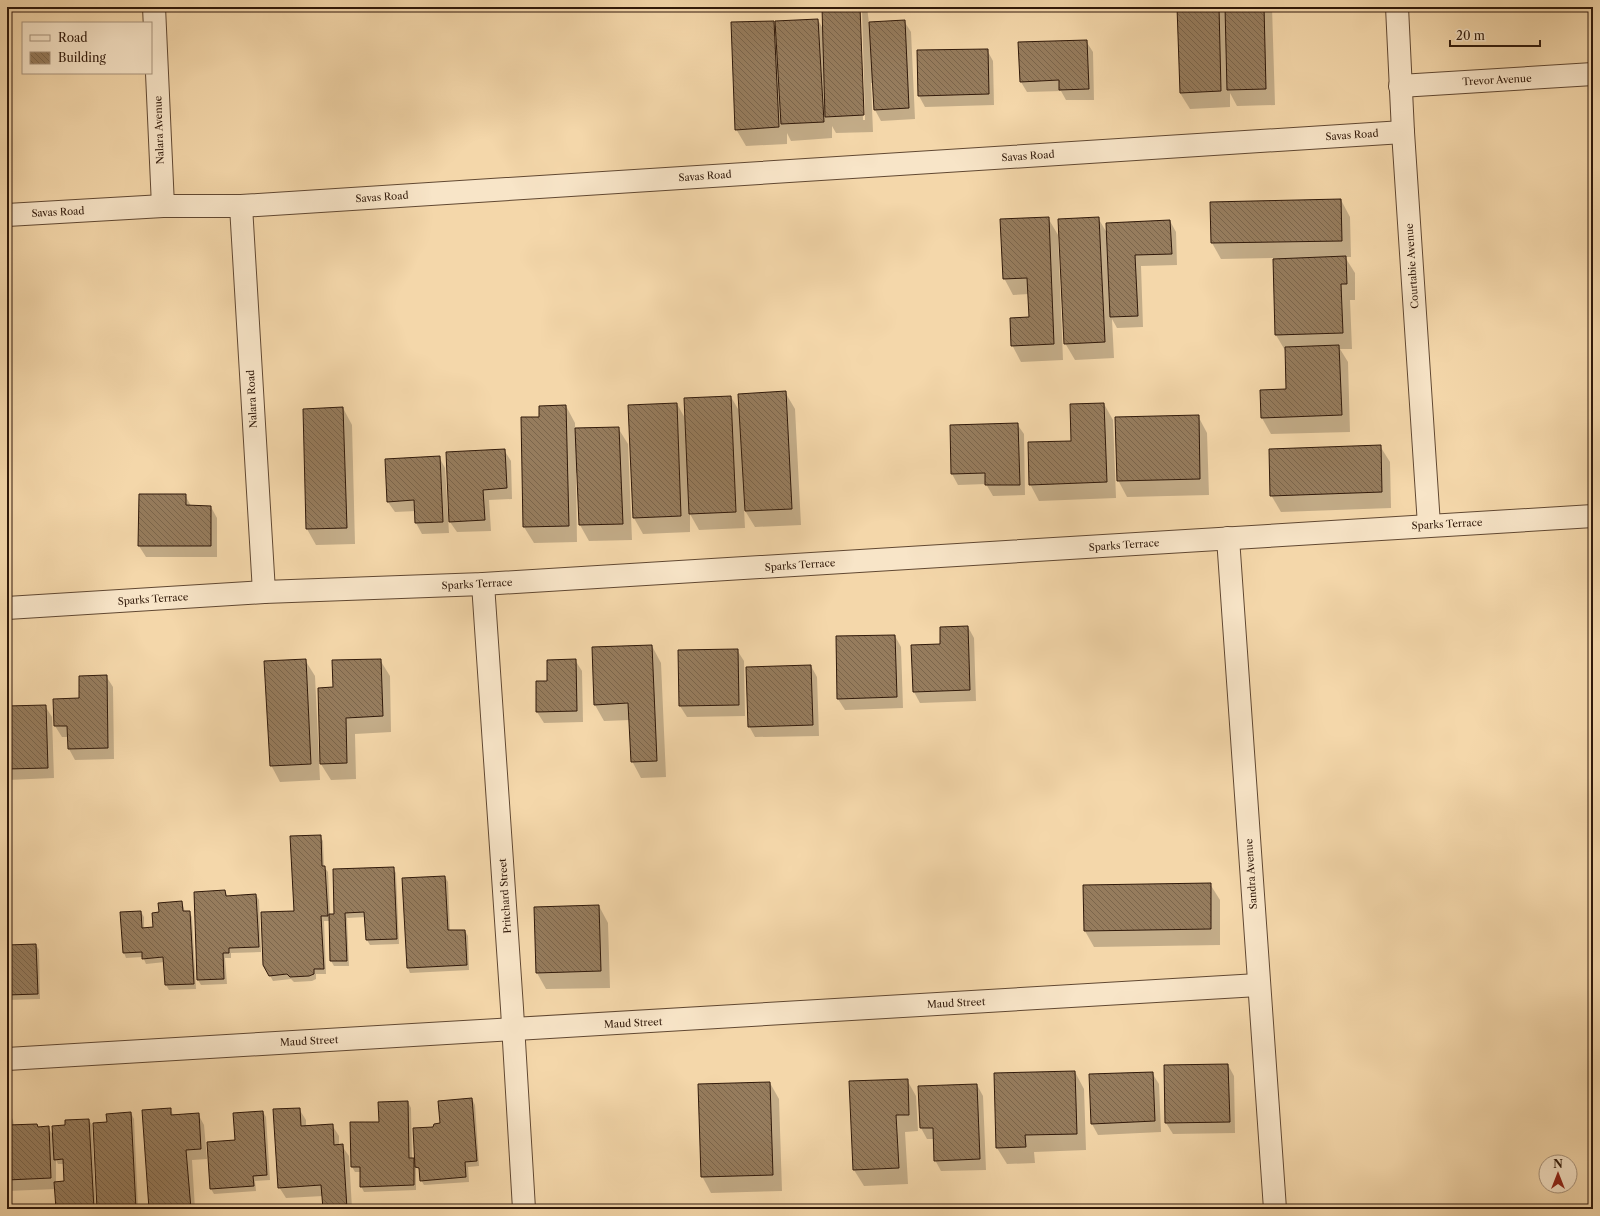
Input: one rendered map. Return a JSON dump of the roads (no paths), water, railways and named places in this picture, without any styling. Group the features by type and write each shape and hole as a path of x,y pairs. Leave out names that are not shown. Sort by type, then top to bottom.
{"street":[{"name":"Nalara Avenue","path":"154,7 163,206"},
{"name":"Courtabie Avenue","path":"1397,7 1400,86 1429,525"},
{"name":"Trevor Avenue","path":"1400,86 1593,74"},
{"name":"Savas Road","path":"7,215 163,206 241,206 1403,132"},
{"name":"Nalara Road","path":"241,206 264,592"},
{"name":"Sparks Terrace","path":"7,608 264,592 483,584 1593,516"},
{"name":"Sandra Avenue","path":"1228,538 1258,985 1275,1209"},
{"name":"Pritchard Street","path":"483,584 514,1030 524,1209"},
{"name":"Maud Street","path":"7,1059 1258,985"}]}
